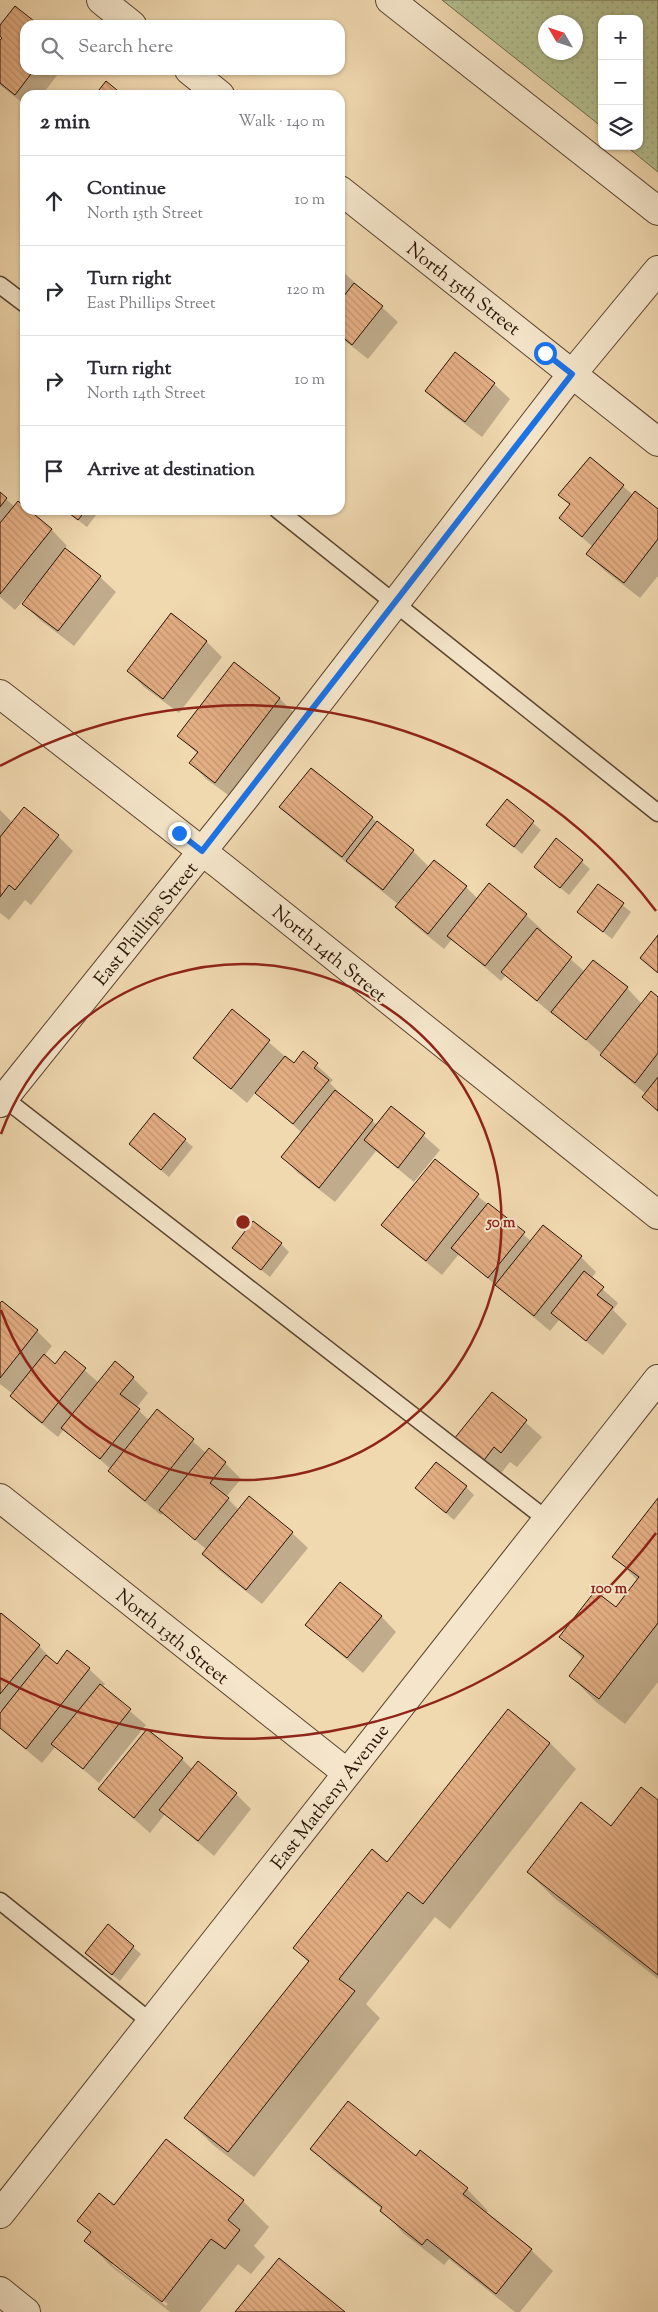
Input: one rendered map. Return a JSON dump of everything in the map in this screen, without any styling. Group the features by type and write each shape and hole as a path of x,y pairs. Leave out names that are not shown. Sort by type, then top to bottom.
{"street":[{"path":"101,0 126,20"},
{"path":"390,0 658,211"},
{"path":"195,75 214,90"},
{"name":"North 15th Street","path":"345,194 658,442"},
{"name":"East Phillips Street","path":"1,1099 202,851 572,374 658,270"},
{"name":"North 14th Street","path":"0,694 202,851 658,1215"},
{"name":"East Matheny Avenue","path":"0,2214 658,1379"},
{"name":"North 13th Street","path":"0,1498 347,1774"},
{"path":"0,2291 26,2312"}],"lane":[{"path":"0,285 20,300"},
{"path":"284,515 658,813"},
{"path":"1,1099 546,1519"},
{"path":"0,1901 152,2023"}],"green space":[{"path":"442,0 658,0 658,172 631,150 643,150 643,15 598,15 598,124"}],"building":[{"path":"15,6 33,20 20,20 20,75 30,75 15,95 0,83 0,40 2,38 0,36 0,25"},
{"path":"106,81 117,90 99,90"},
{"path":"354,283 383,306 352,345 345,339 345,295"},
{"path":"455,352 495,383 465,422 425,391"},
{"path":"590,457 624,485 582,537 559,518 570,504 558,495"},
{"path":"635,491 658,509 658,539 624,583 586,554"},
{"path":"0,492 7,498 0,507"},
{"path":"18,501 20,503 20,515 35,515 52,529 0,594 0,523"},
{"path":"72,515 82,515 78,520"},
{"path":"65,548 101,576 58,631 22,604"},
{"path":"171,613 207,641 163,699 127,671"},
{"path":"234,662 280,698 215,783 189,763 198,752 177,736"},
{"path":"311,768 373,817 342,857 279,807"},
{"path":"507,799 534,821 514,847 486,825"},
{"path":"24,807 59,835 15,890 9,885 0,897 0,837"},
{"path":"377,821 414,850 383,890 346,861"},
{"path":"556,838 583,860 560,888 534,867"},
{"path":"434,860 467,886 428,934 395,907"},
{"path":"489,883 527,914 485,966 447,936"},
{"path":"598,884 624,903 603,932 577,912"},
{"path":"537,928 572,957 537,1001 501,972"},
{"path":"658,935 658,973 640,958"},
{"path":"593,960 628,987 586,1040 551,1012"},
{"path":"651,991 658,997 658,1053 635,1083 600,1055"},
{"path":"232,1009 270,1040 231,1089 193,1058"},
{"path":"303,1051 318,1063 314,1068 329,1080 293,1124 255,1093 285,1056 294,1063"},
{"path":"658,1077 658,1111 642,1097"},
{"path":"335,1090 373,1120 319,1188 281,1157"},
{"path":"391,1106 425,1133 398,1168 364,1140"},
{"path":"154,1113 186,1139 161,1170 129,1144"},
{"path":"435,1159 479,1194 426,1261 381,1225"},
{"path":"488,1203 525,1232 488,1278 451,1248"},
{"path":"253,1221 282,1243 261,1270 232,1248"},
{"path":"543,1225 582,1256 534,1316 495,1285"},
{"path":"584,1271 604,1287 597,1295 613,1307 586,1341 551,1313"},
{"path":"2,1301 38,1330 0,1378 0,1303"},
{"path":"65,1351 86,1368 42,1423 10,1396 44,1354 55,1364"},
{"path":"115,1361 134,1377 120,1394 140,1409 100,1459 61,1428"},
{"path":"492,1392 527,1420 501,1453 494,1447 482,1463 454,1439"},
{"path":"157,1409 194,1439 145,1501 108,1471"},
{"path":"209,1448 226,1462 210,1483 229,1498 195,1540 159,1510"},
{"path":"436,1462 467,1486 446,1513 415,1488"},
{"path":"249,1496 293,1532 246,1590 202,1554"},
{"path":"658,1498 658,1623 599,1699 569,1676 584,1656 559,1637 595,1591 616,1607 639,1577 612,1557"},
{"path":"340,1582 382,1616 347,1658 305,1625"},
{"path":"0,1614 40,1645 0,1694"},
{"path":"67,1650 90,1668 26,1749 0,1728 0,1713 46,1655 57,1664"},
{"path":"100,1684 131,1709 83,1769 51,1744"},
{"path":"508,1709 550,1743 423,1904 408,1892 339,1979 355,1991 228,2152 184,2118 309,1961 293,1948 372,1849 387,1862"},
{"path":"147,1729 183,1758 134,1818 98,1789"},
{"path":"198,1761 237,1793 198,1841 159,1810"},
{"path":"641,1787 658,1800 658,1975 527,1872 581,1802 611,1826"},
{"path":"108,1924 134,1946 112,1975 85,1953"},
{"path":"348,2101 416,2156 420,2150 468,2188 463,2194 532,2249 496,2294 427,2239 422,2245 380,2211 382,2207 310,2149"},
{"path":"166,2139 244,2200 228,2220 240,2230 225,2249 211,2239 162,2302 84,2241 91,2232 77,2221 99,2193 114,2205"},
{"path":"279,2258 345,2312 235,2312"}],"route":[{"path":"179,833 202,851 572,374 545,353"}]}
